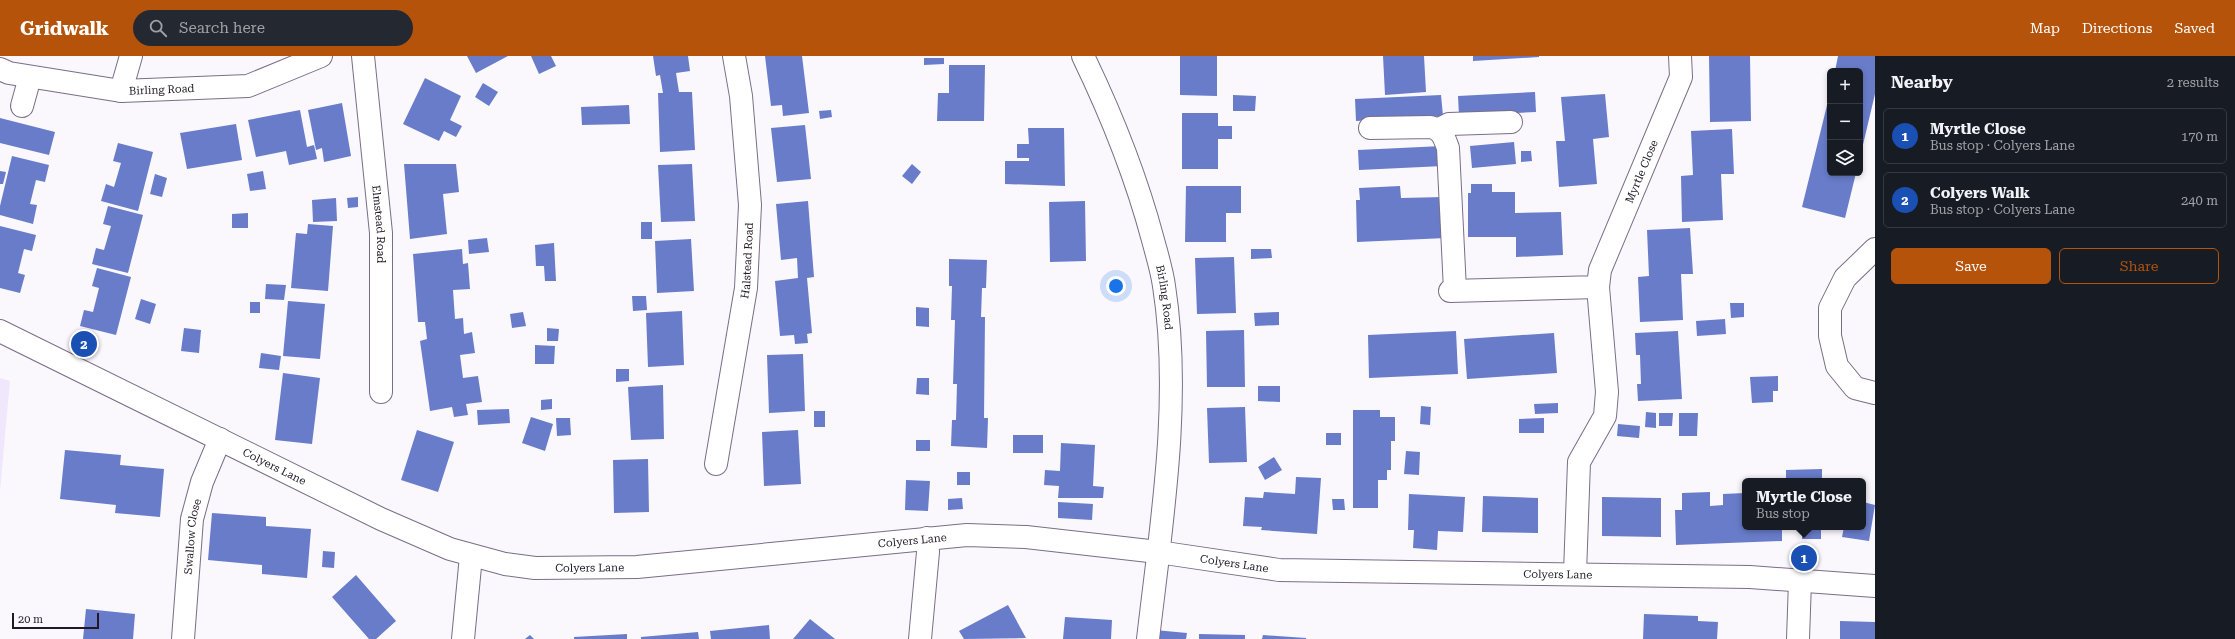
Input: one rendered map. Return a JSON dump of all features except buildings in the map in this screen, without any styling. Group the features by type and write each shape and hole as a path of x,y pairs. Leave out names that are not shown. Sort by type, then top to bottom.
{"street":[{"path":"121,91 132,56"},
{"name":"Birling Road","path":"0,69 9,73 30,77 121,91 248,86 321,56"},
{"name":"Elmstead Road","path":"363,56 381,233 381,392"},
{"name":"Halstead Road","path":"716,464 746,288 750,205 741,96 734,56"},
{"name":"Birling Road","path":"1083,56 1108,108 1140,191 1164,285 1170,333 1169,419 1158,552 1148,639"},
{"name":"Myrtle Close","path":"1575,573 1579,462 1604,416 1607,392 1598,287 1600,270 1682,77 1680,56"},
{"path":"22,106 30,77"},
{"path":"1370,128 1431,126 1440,129 1449,124 1511,122"},
{"path":"1440,129 1448,148 1453,291 1598,287"},
{"path":"1870,260 1845,278 1830,308 1830,336 1838,366 1855,388 1875,393"},
{"name":"Colyers Lane","path":"0,331 381,519 450,549 471,556 505,564 535,568 637,567 967,535 1026,537 1158,552 1279,570 1575,573 1750,577 1875,586"},
{"name":"Swallow Close","path":"183,639 192,519 202,482 220,439"},
{"path":"920,639 928,552 927,538"},
{"path":"463,639 471,556"},
{"path":"1798,639 1800,581"}],"shaded area":[{"path":"0,378 10,381 0,491"}],"place":[{"name":"Colyers Walk","path":"84,344"},
{"name":"Myrtle Close","path":"1804,558"}]}
